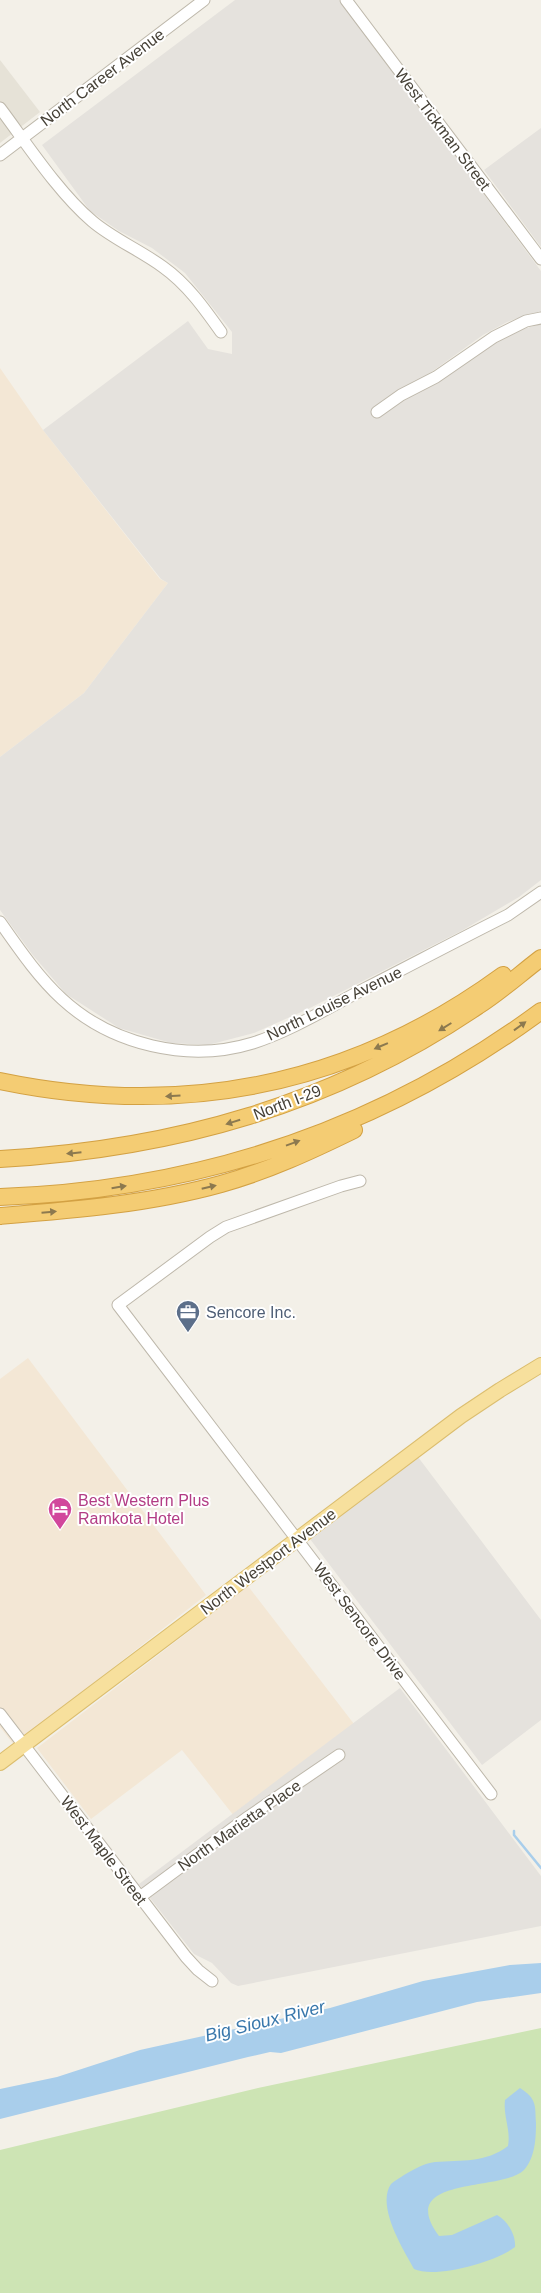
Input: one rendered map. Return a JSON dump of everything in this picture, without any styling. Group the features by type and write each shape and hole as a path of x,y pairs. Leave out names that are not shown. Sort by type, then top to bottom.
{"highway":[{"path":"0,1081 87,1095 158,1097 221,1092 281,1080 351,1059 412,1032 466,1000 541,947"},
{"name":"North I-29","path":"0,1159 83,1152 161,1140 223,1125 278,1107 365,1071 417,1044 478,1006 541,958"},
{"path":"0,1202 140,1184 235,1162 339,1126 416,1090 499,1041 541,1011"},
{"path":"0,1216 117,1205 220,1185 277,1166 324,1145 404,1104 416,1090"},
{"path":"0,1198 54,1195"}],"main road":[{"name":"North Westport Avenue","path":"0,1763 461,1416 541,1365"}],"street":[{"name":"North Career Avenue","path":"0,155 204,0"},
{"name":"West Tickman Street","path":"346,0 541,259"},
{"path":"0,108 82,212 105,231 157,263 175,277 195,298 222,332"},
{"path":"377,412 405,392 436,377 494,336 526,321 541,318"},
{"name":"North Louise Avenue","path":"0,922 36,972 62,1000 102,1027 144,1044 163,1048 204,1051 237,1047 270,1037 508,915 541,892"},
{"name":"West Sencore Drive","path":"360,1181 226,1227 118,1305 491,1794"},
{"name":"West Maple Street","path":"0,1714 192,1965 212,1981"},
{"name":"North Marietta Place","path":"140,1896 248,1817 339,1755"}],"shaded area":[{"path":"235,0 339,0 541,271 541,312 507,322 483,335 430,373 436,383 505,334 541,324 541,880 519,897 463,930 308,1009 254,1033 208,1045 171,1043 119,1028 66,994 32,954 0,910 0,757 84,693 168,583 161,579 43,430 188,321 208,349 232,354 232,332 185,273 152,248 119,231 90,211 42,145"},
{"path":"0,60 40,112 0,143"},
{"path":"541,128 541,247 484,170"},
{"path":"0,368 43,430 160,579 168,583 84,693 0,757"},
{"path":"28,1358 206,1595 14,1745 0,1727 0,1379"},
{"path":"418,1457 541,1620 541,1720 482,1765 310,1539"},
{"path":"248,1586 354,1724 234,1816 182,1750 91,1819 37,1748"},
{"path":"400,1688 541,1876 541,1926 238,1986 231,1983 212,1963 194,1954 139,1884"}],"green space":[{"path":"541,2028 541,2293 0,2293 0,2150 258,2088"}],"water":[{"path":"541,1963 541,1993 477,2002 281,2053 270,2052 248,2057 0,2119 0,2089 57,2077 140,2050 330,2008 423,1981 510,1965"},
{"path":"520,2088 532,2099 535,2111 535,2142 533,2154 528,2165 524,2170 512,2177 456,2188 440,2194 430,2203 429,2217 439,2236 452,2235 497,2215 505,2221 510,2229 515,2247 494,2258 465,2267 436,2272 424,2272 414,2269 398,2239 389,2215 387,2193 391,2184 404,2175 427,2164 482,2158 508,2146 509,2134 505,2100"}],"waterway":[{"path":"514,1831 514,1835 541,1868"}],"place":[{"name":"Sencore Inc.","path":"188,1333"},
{"name":"Best Western Plus Ramkota Hotel","path":"60,1530"}],"water label":[{"name":"Big Sioux River","path":"265,2021"}]}
